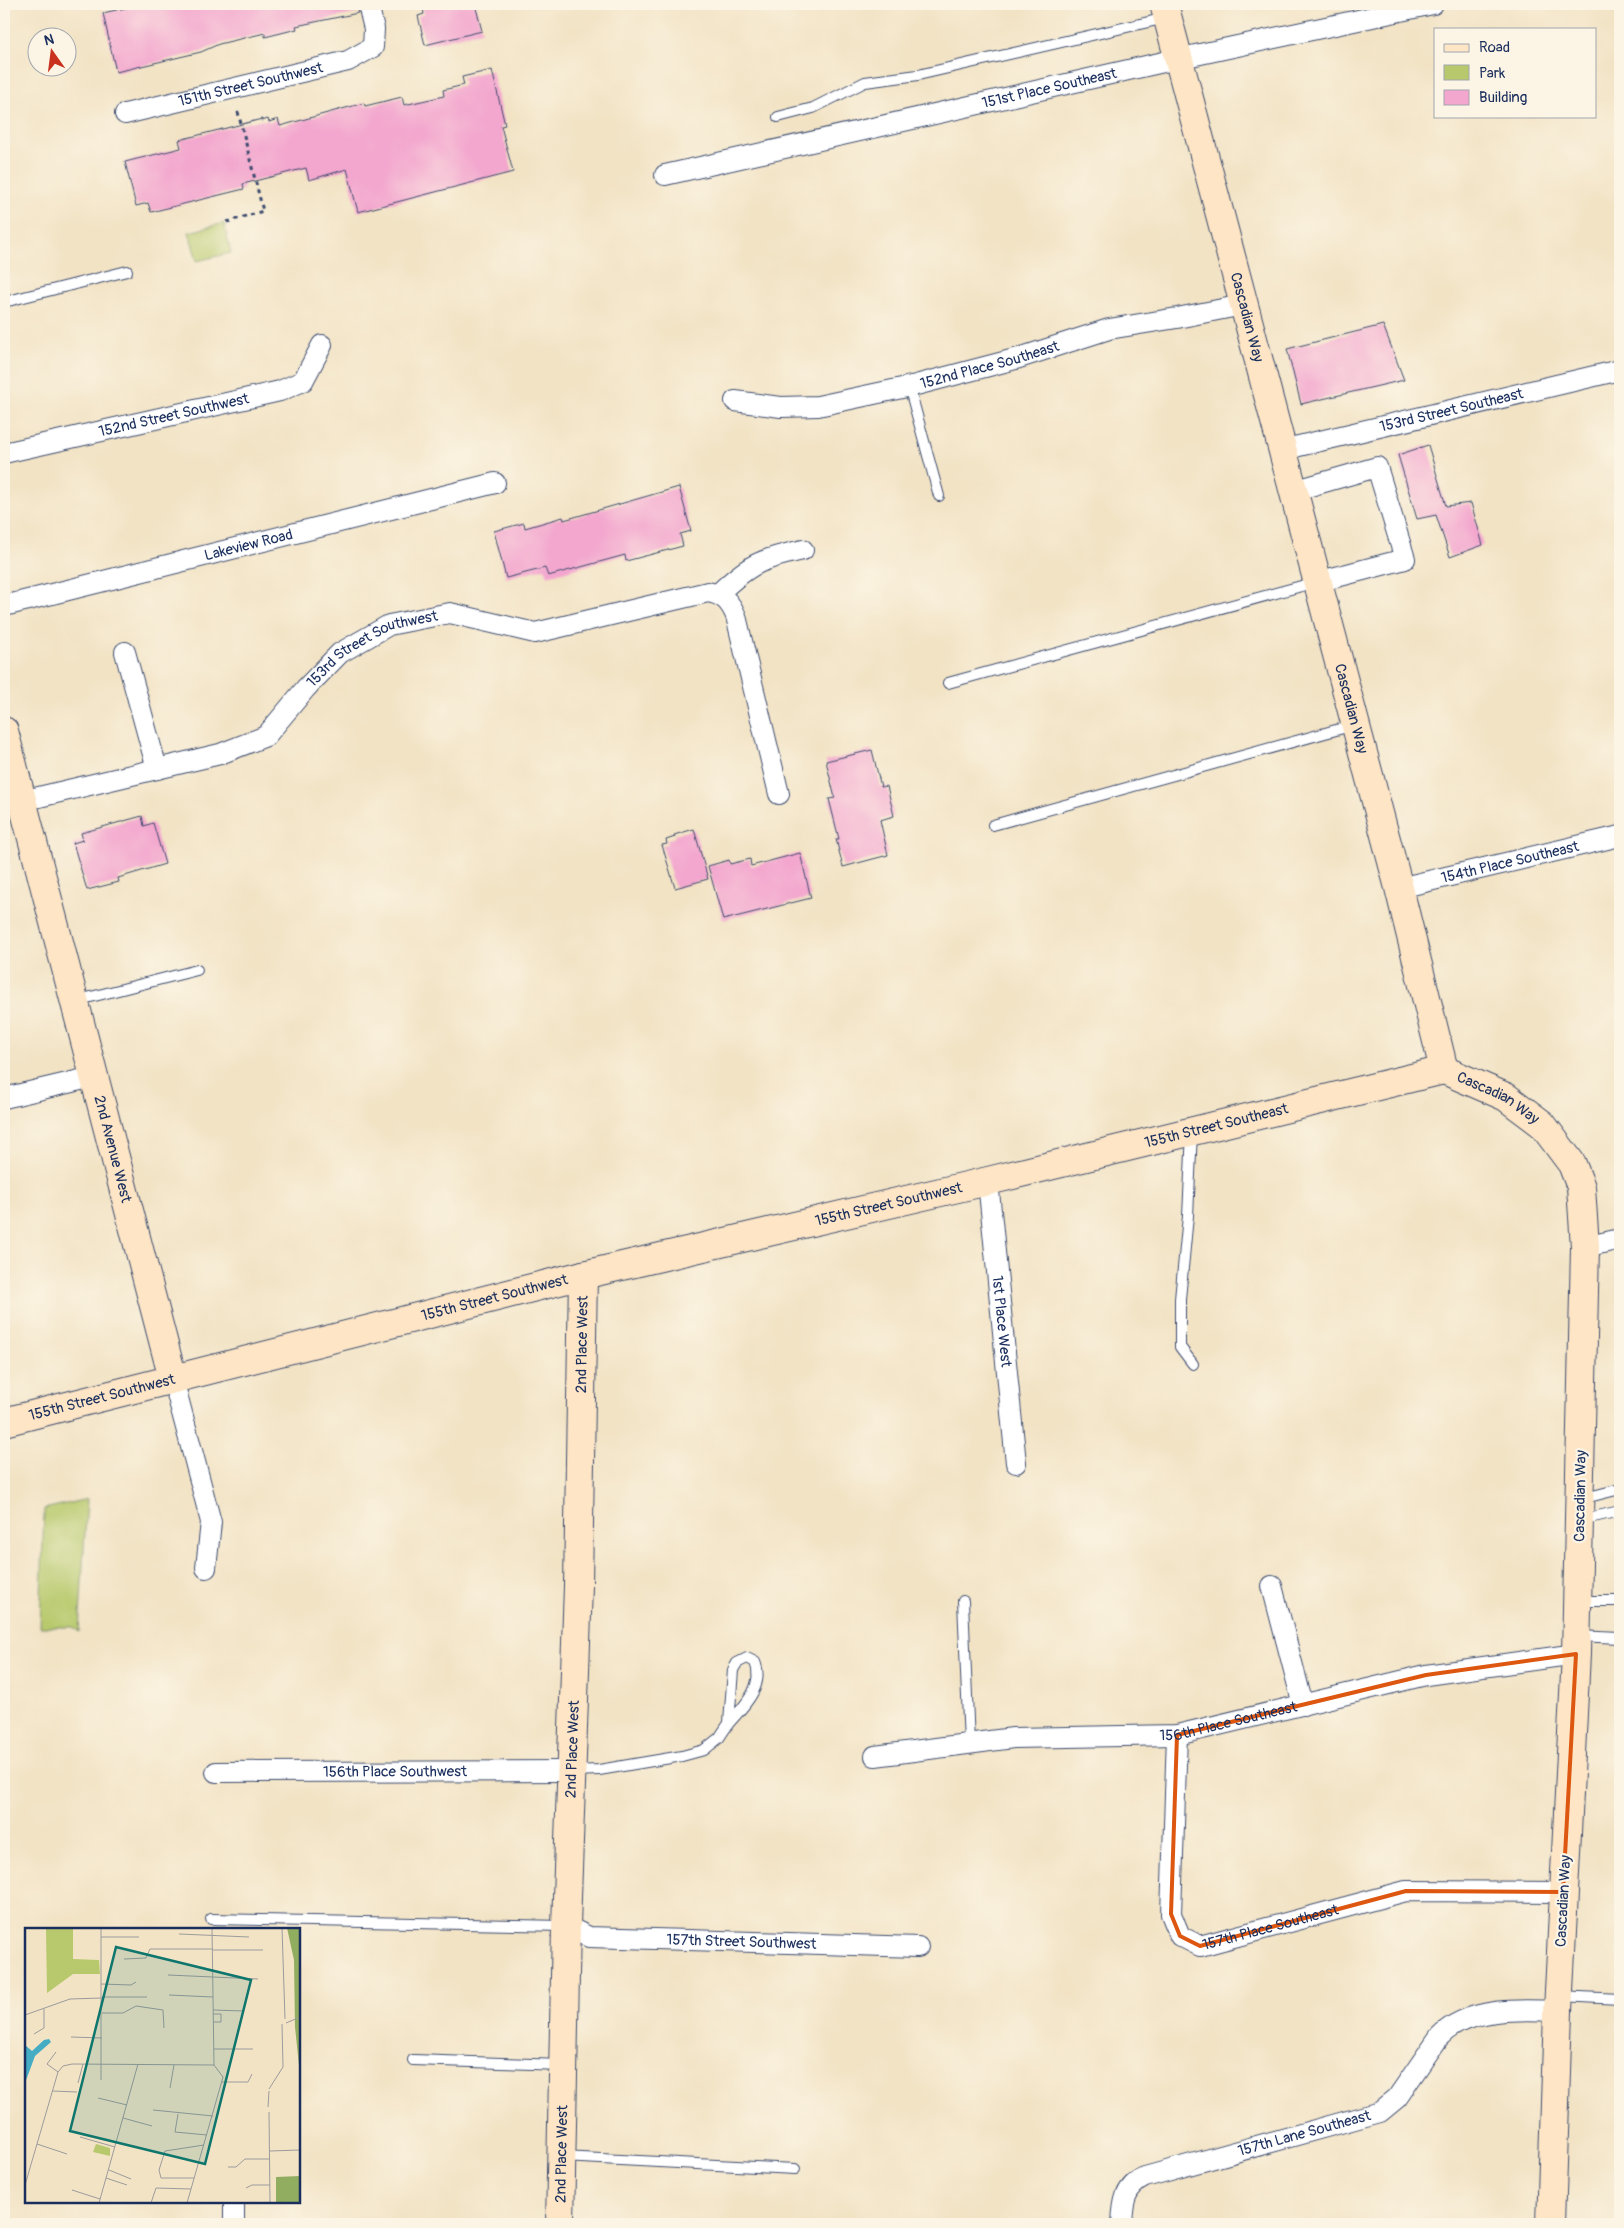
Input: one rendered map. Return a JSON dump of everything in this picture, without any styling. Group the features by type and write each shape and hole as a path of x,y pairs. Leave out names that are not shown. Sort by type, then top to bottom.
{"street":[{"name":"151th Street Southwest","path":"125,114 348,61 373,47 374,29 368,4"},
{"name":"151st Place Southeast","path":"665,175 1177,59 1433,4"},
{"name":"Cascadian Way","path":"1166,11 1177,59 1399,888 1444,1070 1506,1097 1542,1124 1572,1164 1581,1187 1585,1247 1577,1645 1563,1892 1551,2224"},
{"name":"152nd Place Southeast","path":"735,401 781,407 818,406 909,386 1019,358 1109,329 1243,305"},
{"name":"152nd Street Southwest","path":"4,454 280,390 303,381 322,345"},
{"name":"153rd Street Southeast","path":"1282,450 1620,370"},
{"path":"1293,490 1377,467 1405,559 1317,582"},
{"name":"Lakeview Road","path":"4,606 495,483"},
{"path":"779,794 736,616 730,602 718,594 750,566 768,558 803,550"},
{"name":"153rd Street Southwest","path":"22,801 220,754 266,736 306,688 340,653 389,625 450,613 535,633 708,592 718,594"},
{"path":"125,652 157,769"},
{"name":"2nd Avenue West","path":"4,731 211,1522 206,1568"},
{"name":"154th Place Southeast","path":"1399,888 1620,836"},
{"name":"155th Street Southeast","path":"988,1181 1444,1070"},
{"path":"4,1098 93,1077"},
{"name":"155th Street Southwest","path":"4,1422 583,1275 988,1181"},
{"name":"1st Place West","path":"988,1181 1016,1463"},
{"path":"1585,1247 1620,1239"},
{"name":"2nd Place West","path":"560,2224 566,1926 578,1586 583,1275"},
{"path":"1272,1586 1303,1705"},
{"name":"156th Place Southeast","path":"875,1756 1013,1738 1177,1735 1426,1675 1577,1645"},
{"name":"157th Place Southeast","path":"1177,1735 1171,1914 1180,1936 1200,1946 1406,1891 1563,1892"},
{"name":"156th Place Southwest","path":"216,1772 572,1771"},
{"name":"157th Street Southwest","path":"566,1926 589,1937 918,1947"},
{"name":"157th Lane Southeast","path":"1122,2224 1123,2201 1126,2193 1132,2184 1145,2177 1380,2112 1397,2098 1439,2037 1454,2025 1465,2019 1558,2004"},
{"path":"234,2203 234,2224"}],"lane":[{"path":"778,117 813,108 865,82 918,75 1039,49 1166,11"},
{"path":"4,302 127,272"},
{"path":"909,386 939,496"},
{"path":"948,683 1317,582"},
{"path":"993,825 1355,725"},
{"path":"74,1001 197,970"},
{"path":"1192,1132 1188,1216 1180,1299 1180,1348 1193,1364"},
{"path":"1580,1510 1620,1489"},
{"path":"1580,1510 1620,1511"},
{"path":"963,1600 969,1744"},
{"path":"1578,1601 1620,1601"},
{"path":"1577,1645 1620,1638"},
{"path":"572,1771 599,1770 682,1756 704,1750 719,1738 747,1701 758,1681 759,1670 756,1662 747,1658 737,1663 733,1670 729,1723"},
{"path":"211,1918 566,1926"},
{"path":"1558,2004 1620,1999"},
{"path":"413,2060 563,2065"},
{"path":"561,2157 795,2169"}],"path":[{"path":"227,222 263,210 232,88"}],"highlighted area":[{"path":"1576,1654 1563,1892 1406,1891 1200,1946 1180,1936 1171,1914 1177,1735 1426,1675"}],"green space":[{"path":"224,223 231,253 197,261 189,232"},
{"path":"87,1499 79,1632 73,1627 40,1627 44,1509"}],"building":[{"path":"143,4 356,4 358,13 296,26 297,29 265,37 265,33 219,44 201,52 116,72 103,13"},
{"path":"422,4 475,4 482,31 425,45 418,16 424,14"},
{"path":"492,70 505,125 501,126 513,172 358,212 347,169 309,180 306,168 243,184 244,189 151,212 148,203 136,206 125,162 181,148 179,140 262,119 262,121 268,119 269,122 278,119 280,126 364,103 365,106 402,97 404,105 444,96 443,90 464,85 462,77"},
{"path":"1383,325 1404,380 1301,404 1287,349"},
{"path":"1428,445 1446,506 1471,503 1483,545 1450,557 1436,515 1417,519 1398,455"},
{"path":"679,487 691,531 680,534 683,546 626,561 625,555 548,576 545,568 506,578 494,531 524,523 525,528 563,517 564,520"},
{"path":"872,750 881,787 887,786 894,816 880,820 888,855 843,867 836,839 839,839 829,799 835,798 826,761"},
{"path":"142,816 144,826 153,823 165,864 118,878 119,882 87,890 73,843 83,840 81,833"},
{"path":"694,829 708,879 675,888 662,845 667,844 666,840 675,837 674,835"},
{"path":"800,853 811,898 723,920 708,866 729,860 730,864 750,859 751,866"}]}
